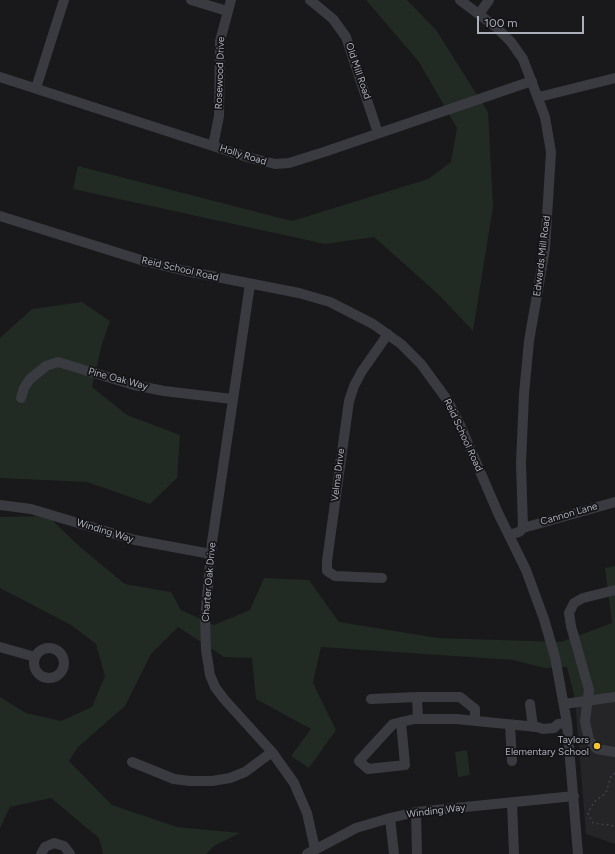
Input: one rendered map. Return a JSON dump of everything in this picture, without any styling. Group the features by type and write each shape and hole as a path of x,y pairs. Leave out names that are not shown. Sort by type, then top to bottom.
{"street":[{"path":"36,88 64,0"},
{"path":"191,0 227,11"},
{"name":"Rosewood Drive","path":"213,146 219,116 220,41 231,0"},
{"name":"Old Mill Road","path":"310,0 334,19 346,37 378,133"},
{"name":"Edwards Mill Road","path":"460,0 498,28 511,42 523,59 539,97 549,134 551,170 545,249 530,341 524,394 521,463 523,528"},
{"path":"479,14 489,0"},
{"name":"Holly Road","path":"0,77 247,158 268,163 282,164 324,152 532,80"},
{"path":"539,97 615,78"},
{"name":"Reid School Road","path":"0,216 144,261 250,284 300,293 330,302 362,317 388,334 401,344 421,364 448,401 460,425 526,570 544,619 555,657 564,704 562,723 574,796 578,854"},
{"name":"Charter Oak Drive","path":"250,284 232,399 211,554 205,620 206,650 210,675 220,695 272,752 289,774 300,794 307,813 311,852"},
{"name":"Velma Drive","path":"382,578 335,576 327,571 327,562 349,401 354,386 362,371 388,334"},
{"name":"Pine Oak Way","path":"21,398 24,388 30,379 46,366 58,362 134,385 164,391 232,399"},
{"name":"Cannon Lane","path":"523,528 615,502"},
{"name":"Winding Way","path":"0,505 25,508 53,514 135,540 211,554"},
{"path":"509,535 519,532 523,528"},
{"path":"615,590 583,598 574,603 569,613 571,626 589,690 585,721 589,740 597,749 615,752"},
{"path":"0,647 35,657"},
{"path":"417,697 418,719"},
{"path":"371,699 460,697 475,709 475,721"},
{"path":"564,704 615,697"},
{"path":"530,704 535,727"},
{"path":"401,722 405,765 368,769 359,762 393,724 401,722 418,719 456,719 543,729 554,728 562,723"},
{"path":"510,725 512,761"},
{"path":"132,762 174,779 212,781 230,778 245,772 272,752"},
{"name":"Winding Way","path":"311,852 356,828 416,812 574,796"},
{"path":"512,803 514,854"},
{"path":"416,812 418,854"},
{"path":"390,818 394,854"},
{"path":"41,854 45,847 54,843 64,846 70,854"}],"path":[{"path":"615,773 611,776 606,793 594,802 588,813 593,823 615,826"}],"shaded area":[{"path":"366,0 407,0 436,30 488,112 493,207 473,331 439,295 374,237 325,244 73,189 78,166 292,221 428,179 451,162 457,128 419,62"},
{"path":"82,302 110,321 102,344 92,387 127,415 180,435 177,478 150,504 87,482 0,478 0,338 32,309"},
{"path":"48,516 79,546 125,584 171,592 181,610 214,625 250,610 264,578 309,580 339,622 438,638 561,642 612,623 605,568 615,566 615,695 575,699 567,667 545,668 513,660 321,647 313,683 336,730 309,768 291,756 311,729 256,699 252,658 224,657 178,627 151,654 125,706 78,747 69,761 112,805 177,827 240,833 214,846 206,854 103,854 99,838 51,798 10,807 0,828 0,697 26,713 61,721 92,707 105,676 96,644 71,625 0,588 0,517"},
{"name":"Taylors Elementary School","path":"615,695 615,844 586,834 575,699"},
{"path":"467,750 470,775 458,777 455,752"}],"place":[{"name":"Taylors Elementary School","path":"597,746"}]}
